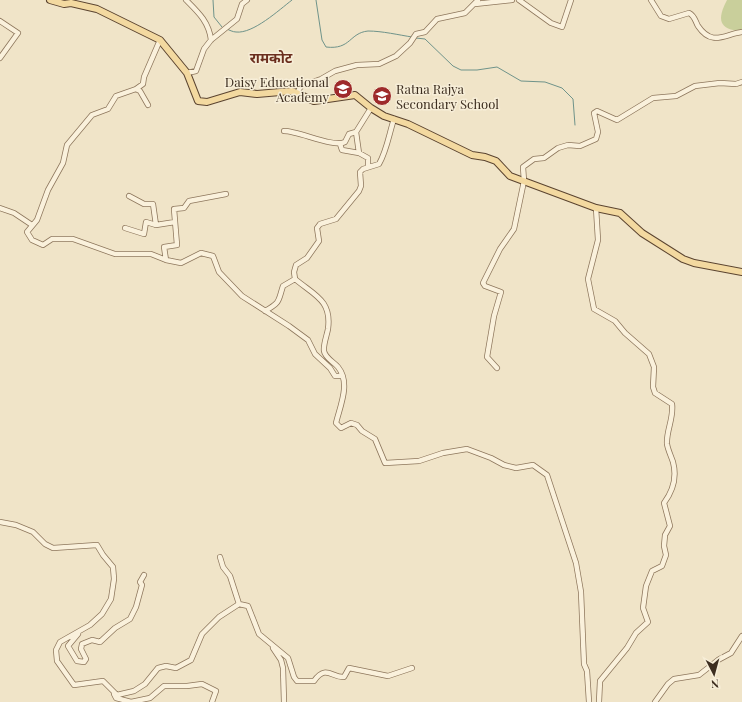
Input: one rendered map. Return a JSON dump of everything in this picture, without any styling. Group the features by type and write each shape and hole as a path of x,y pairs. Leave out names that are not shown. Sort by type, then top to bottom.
{"main road":[{"path":"50,0 97,9 160,40 187,74 198,101 207,102 240,92 257,94 286,91 297,93 314,101 355,96 364,101 371,108 472,156 486,157 496,161 510,176 596,208 620,214 642,233 683,259 694,263 742,272"}],"street":[{"path":"186,0 202,16 210,30 211,40"},
{"path":"187,74 196,71 204,48 211,40 237,19 242,4 247,0"},
{"path":"297,93 301,86 321,79 335,71 357,65 379,64 396,56 410,43 416,34 425,32 437,19 465,13 478,0"},
{"path":"475,4 512,0"},
{"path":"519,0 551,23 562,27 571,0"},
{"path":"651,0 661,16 669,19 689,14 693,15 700,29 709,36 725,37 742,32"},
{"path":"0,21 18,34 0,58"},
{"path":"160,40 144,77 143,84 136,89 116,96 108,109 92,115 67,145 64,153 64,163 48,190 37,220 27,232 32,240 43,245 52,239 73,239 115,254 151,254 166,260 181,263 200,253 213,256 219,272 242,296 308,340 321,362 330,368 335,376 341,376"},
{"path":"497,368 487,357 494,316 501,292 483,284 500,249 514,229 524,181 523,167 534,159 544,158 558,148 568,145 580,146 596,139 598,132 594,114 597,112 617,120 653,98 676,96 694,86 720,83 736,84 742,82"},
{"path":"136,89 140,91 148,106"},
{"path":"359,153 356,132 371,108"},
{"path":"295,279 296,265 307,258 319,241 317,228 320,224 336,219 343,212 361,186 360,172 363,169 379,164 384,154 387,139 394,119"},
{"path":"284,131 302,133 319,140 340,144 345,142 349,134 356,132"},
{"path":"340,144 342,150 359,153 368,158 368,167"},
{"path":"166,260 164,247 176,246 174,209 184,208 189,201 226,194"},
{"path":"129,196 144,204 153,204 156,225"},
{"path":"0,208 14,213 32,225"},
{"path":"596,208 598,240 588,278 594,309 615,321 625,333 649,354 654,367 653,387 655,392 672,404 674,413 667,443 674,464 675,479 671,493 664,503 670,526 665,535 664,546 666,555 662,566 652,571 646,586 643,608 648,622 636,633 627,648 600,681 598,702"},
{"path":"125,228 144,234 146,222 156,225 175,222"},
{"path":"265,311 274,306 281,298 283,286 295,279"},
{"path":"295,279 325,304 328,315 328,328 324,350 326,356 339,368 345,388 336,423 341,428 351,423 357,425 362,431 375,439 386,463 419,461 442,453 467,449 510,467 516,468 533,465 547,474 576,563 582,592 584,664 587,671 589,702"},
{"path":"0,522 16,525 33,532 45,544 53,548 97,545 113,567 114,579 111,599 102,614 90,626 60,642 56,650 57,661 74,685 103,681 116,698 131,702 150,698 164,686 202,684 216,691 212,702"},
{"path":"220,557 223,567 230,576 239,604"},
{"path":"80,632 68,646 71,653 78,661 81,662 86,659 81,648 82,644 92,640 100,642 130,619 136,607 142,585 140,582 144,575"},
{"path":"114,694 117,695 134,691 145,684 158,668 166,666 176,668 191,660 202,634 219,617 239,604 248,606 259,634 288,658 294,677 297,681 302,682 314,680 321,673 328,672 341,678 344,677 349,668 388,676 412,668"},
{"path":"655,702 668,684 674,679 699,675 718,660 731,653 742,636"},
{"path":"272,646 281,660 283,668 284,702"}],"green space":[{"path":"727,0 742,0 742,31 728,28 724,26 722,22 722,13"}],"waterway":[{"path":"213,0 214,17 222,27"},
{"path":"227,29 236,32 243,32 250,29 266,20 292,0"},
{"path":"316,0 322,40 326,47 340,46 362,32 368,31 385,32 412,37"},
{"path":"416,38 425,39 453,66 461,70 477,70 497,67 521,81 545,82 562,88 573,99 575,125"}],"place":[{"name":"Daisy Educational Academy","path":"343,89"},
{"name":"Ratna Rajya Secondary School","path":"382,96"}],"district":[{"name":"रामकोट","path":"271,58"}]}
